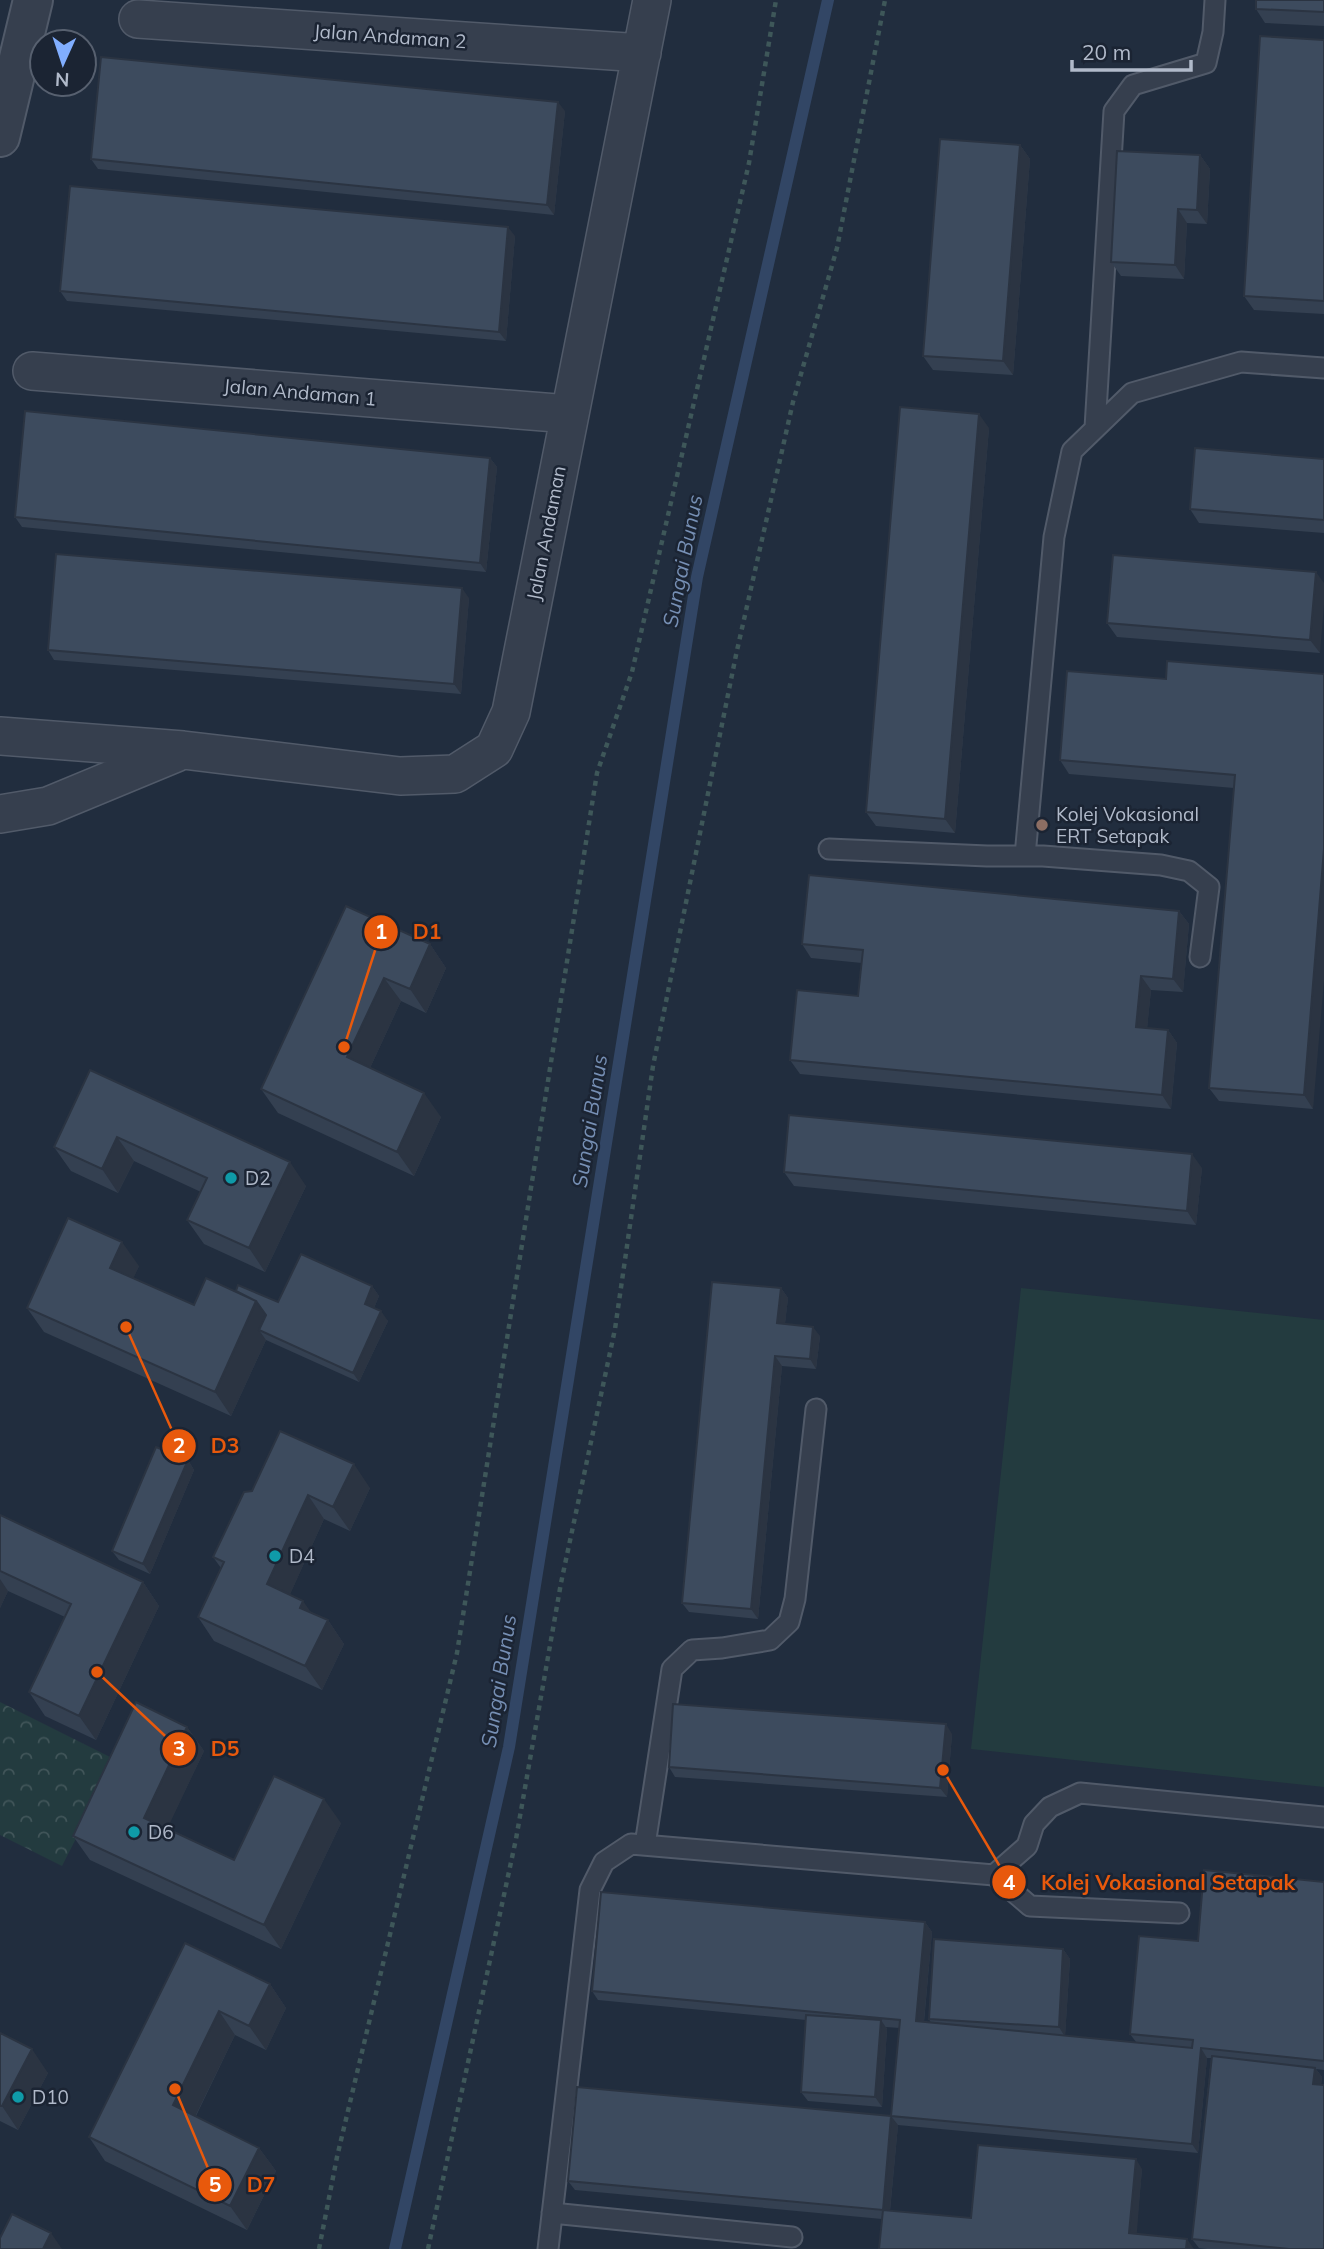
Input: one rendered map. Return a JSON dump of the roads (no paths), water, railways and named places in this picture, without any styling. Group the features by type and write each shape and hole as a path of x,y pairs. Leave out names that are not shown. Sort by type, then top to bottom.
{"street":[{"path":"0,137 33,0"},
{"name":"Jalan Andaman","path":"0,736 183,750 400,776 455,774 494,749 511,712 652,0"},
{"name":"Jalan Andaman 2","path":"138,19 642,53"},
{"name":"Jalan Andaman 1","path":"32,370 569,414"},
{"name":"Jalan Andaman","path":"0,814 48,806 183,750"}],"lane":[{"path":"1095,428 1114,111 1133,85 1206,63 1213,32 1215,0"},
{"path":"1025,856 1054,537 1072,451 1132,393 1241,362 1324,368"},
{"path":"829,849 1025,856 1161,865 1189,871 1209,887 1200,957"},
{"path":"645,1845 672,1669 692,1650 770,1640 789,1622 795,1599 816,1409"},
{"path":"994,1875 1027,1846 1034,1824 1050,1807 1080,1793 1324,1817"},
{"path":"548,2249 590,1890 604,1862 631,1844 994,1875 1030,1906 1179,1913"},
{"path":"552,2213 792,2237"}],"waterway":[{"name":"Sungai Bunus","path":"395,2249 509,1747 697,577 828,0"}],"place":[{"name":"Kolej Vokasional ERT Setapak","path":"1042,825"},
{"name":"D1","path":"344,1047"},
{"name":"D2","path":"231,1178"},
{"name":"D3","path":"126,1327"},
{"name":"D4","path":"275,1556"},
{"name":"D5","path":"97,1672"},
{"name":"Kolej Vokasional Setapak","path":"943,1770"},
{"name":"D6","path":"134,1832"},
{"name":"D7","path":"175,2089"},
{"name":"D10","path":"18,2097"}]}
